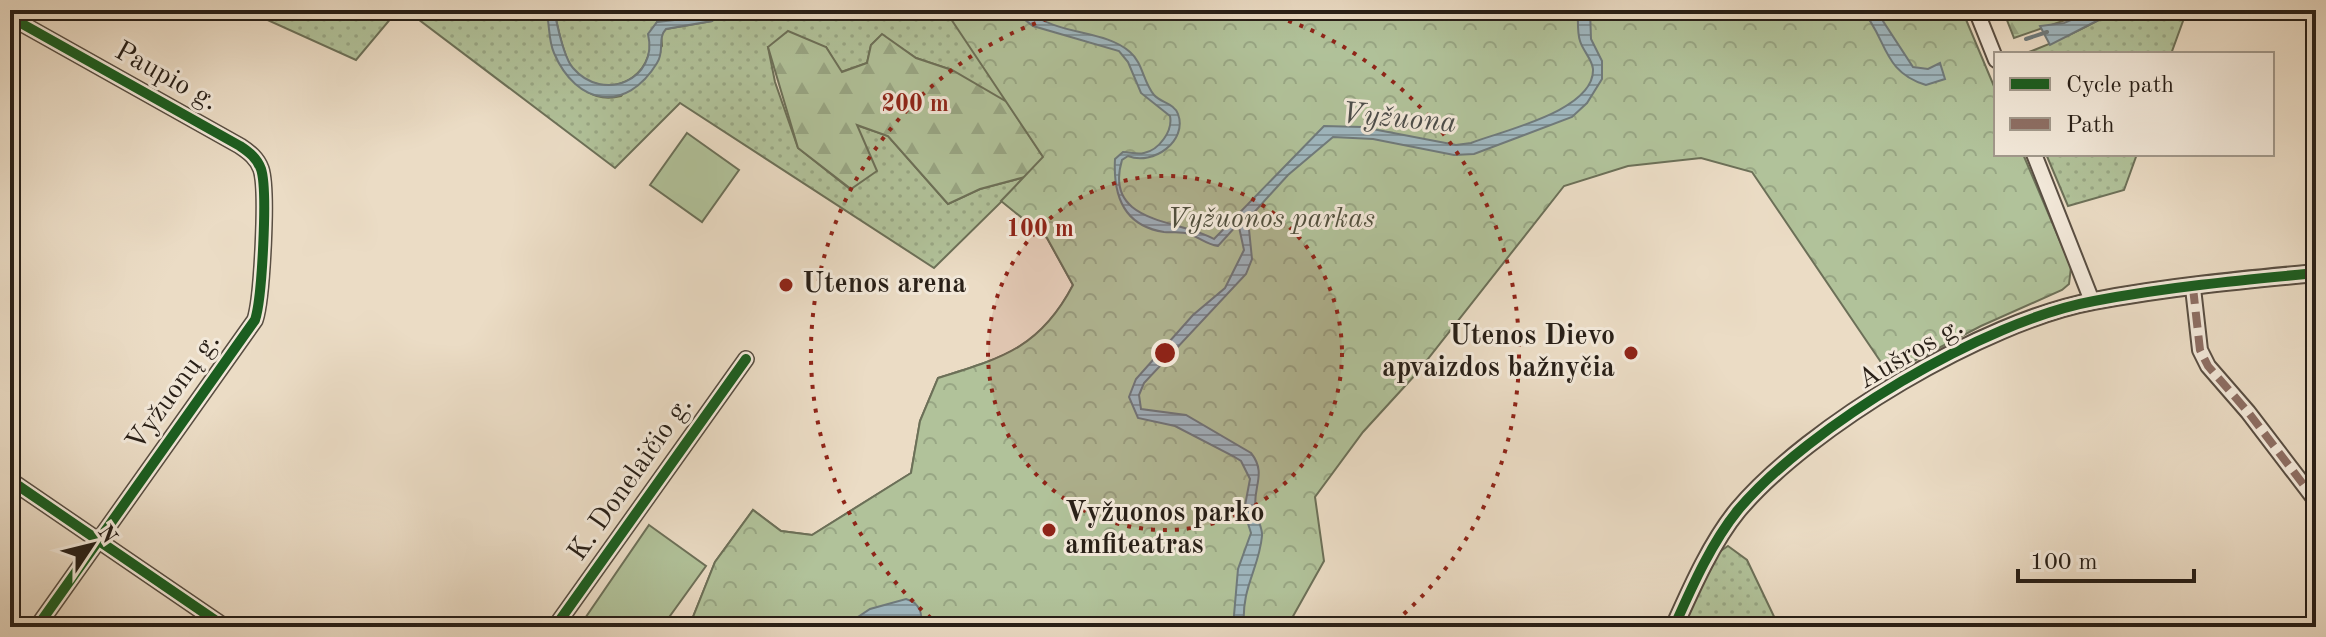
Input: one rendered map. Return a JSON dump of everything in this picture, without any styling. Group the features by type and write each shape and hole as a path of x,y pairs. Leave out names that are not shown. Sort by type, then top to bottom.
{"street":[{"path":"1976,10 1994,55"},
{"name":"Paupio g.","path":"10,17 240,146 255,158"},
{"path":"2035,156 2092,301"},
{"name":"Vyžuonų g.","path":"37,627 255,320 262,297 263,184 255,158"},
{"name":"Aušros g.","path":"1674,627 1737,511 1800,451 1882,396 1960,351 2022,323 2092,301 2316,273"},
{"path":"2193,288 2200,350 2208,366 2248,412 2316,501"},
{"name":"K. Donelaičio g.","path":"555,627 746,359"},
{"path":"10,480 225,627"}],"green space":[{"path":"258,10 346,10 372,14 398,10 356,60 263,18"},
{"path":"406,10 546,10 554,40 568,71 589,93 604,97 621,96 662,46 661,34 666,29 712,21 724,10 1012,10 1144,227 927,478 689,627 715,562 753,510 781,531 812,535 911,473 920,421 938,378 1018,348 1047,323 1073,285 1047,238 1002,201 934,268 680,103 615,168","holes":["882,35 916,58 952,70 1025,177 980,189 948,204 888,136 856,125 850,189 798,148 775,82 768,47 826,47 841,72 867,63 871,45"]},
{"path":"554,10 611,10 616,17 626,10 715,10 701,17 657,22 642,68 624,82 604,85 584,79 569,63"},
{"name":"Vyžuonos parkas","path":"945,10 1962,10 1994,86 1994,156 2024,156 2071,267 2069,284 2062,290 1981,326 1889,374 1752,172 1701,158 1628,166 1564,186 1416,374 1363,432 1315,497 1324,561 1287,627 689,627 715,562 753,510 781,531 812,535 911,473 920,421 938,378 1017,348 1033,337 1060,306 1073,285 1047,238 1001,201 1043,157"},
{"path":"2003,10 2094,10 2014,38"},
{"path":"2118,10 2187,10 2172,52 2028,52"},
{"path":"788,31 826,47 842,72 867,63 871,45 882,34 916,58 952,70 1007,102 1044,158 1025,177 980,189 948,204 888,136 857,125 877,171 851,189 798,148 768,47"},
{"path":"687,133 739,170 702,222 650,185"},
{"path":"2047,156 2136,156 2124,190 2068,206"},
{"path":"649,525 706,566 662,627 579,627"},
{"path":"1728,546 1747,560 1779,627 1681,627 1716,554"}],"water":[{"path":"546,10 554,10 563,49 573,68 599,84 613,85 637,74 645,64 649,50 648,34 657,22 701,17 724,10 712,21 666,29 659,59 645,79 617,96 602,97 575,84 563,70 552,48"},
{"path":"1012,10 1027,10 1052,24 1107,39 1134,56 1150,90 1176,110 1180,124 1173,142 1166,149 1148,157 1128,156 1122,160 1119,181 1123,197 1133,208 1147,216 1214,239 1324,126 1362,127 1456,145 1471,143 1563,108 1579,97 1590,84 1593,69 1578,34 1578,10 1590,10 1591,39 1602,61 1602,79 1587,103 1572,117 1474,154 1454,155 1373,139 1333,137 1288,175 1248,219 1252,259 1246,274 1144,383 1139,395 1141,409 1186,415 1251,453 1256,461 1259,475 1255,504 1262,536 1245,601 1244,627 1233,627 1238,569 1251,533 1244,511 1250,479 1241,461 1175,426 1138,418 1129,397 1136,379 1193,315 1225,288 1244,250 1239,227 1237,225 1218,246 1186,233 1150,229 1130,216 1116,185 1115,159 1123,152 1141,154 1155,148 1167,134 1170,116 1141,93 1128,62 1119,51 1033,26"},
{"path":"1862,10 1881,10 1883,21 1913,67 1928,69 1940,63 1945,79 1926,85 1901,72"},
{"path":"2094,10 2118,10 2050,45 2040,26 2064,23"},
{"path":"906,599 920,609 921,627 843,627 870,609"}],"waterway":[{"name":"Vyžuona","path":"2026,39 2047,32"}],"marked path":[{"path":"2193,288 2200,350 2208,366 2248,412 2316,501"}],"cycle path":[{"path":"10,17 243,148 255,158 261,169 264,198 262,269 255,320 37,627"},
{"path":"1674,627 1710,552 1738,510 1808,445 1901,382 2002,330 2050,312 2149,292 2316,273"},
{"path":"555,627 746,359"},
{"path":"10,480 225,627"}],"place":[{"name":"Utenos arena","path":"786,285"},
{"name":"Utenos Dievo apvaizdos bažnyčia","path":"1631,353"},
{"name":"Vyžuonos parko amfiteatras","path":"1049,530"}]}
